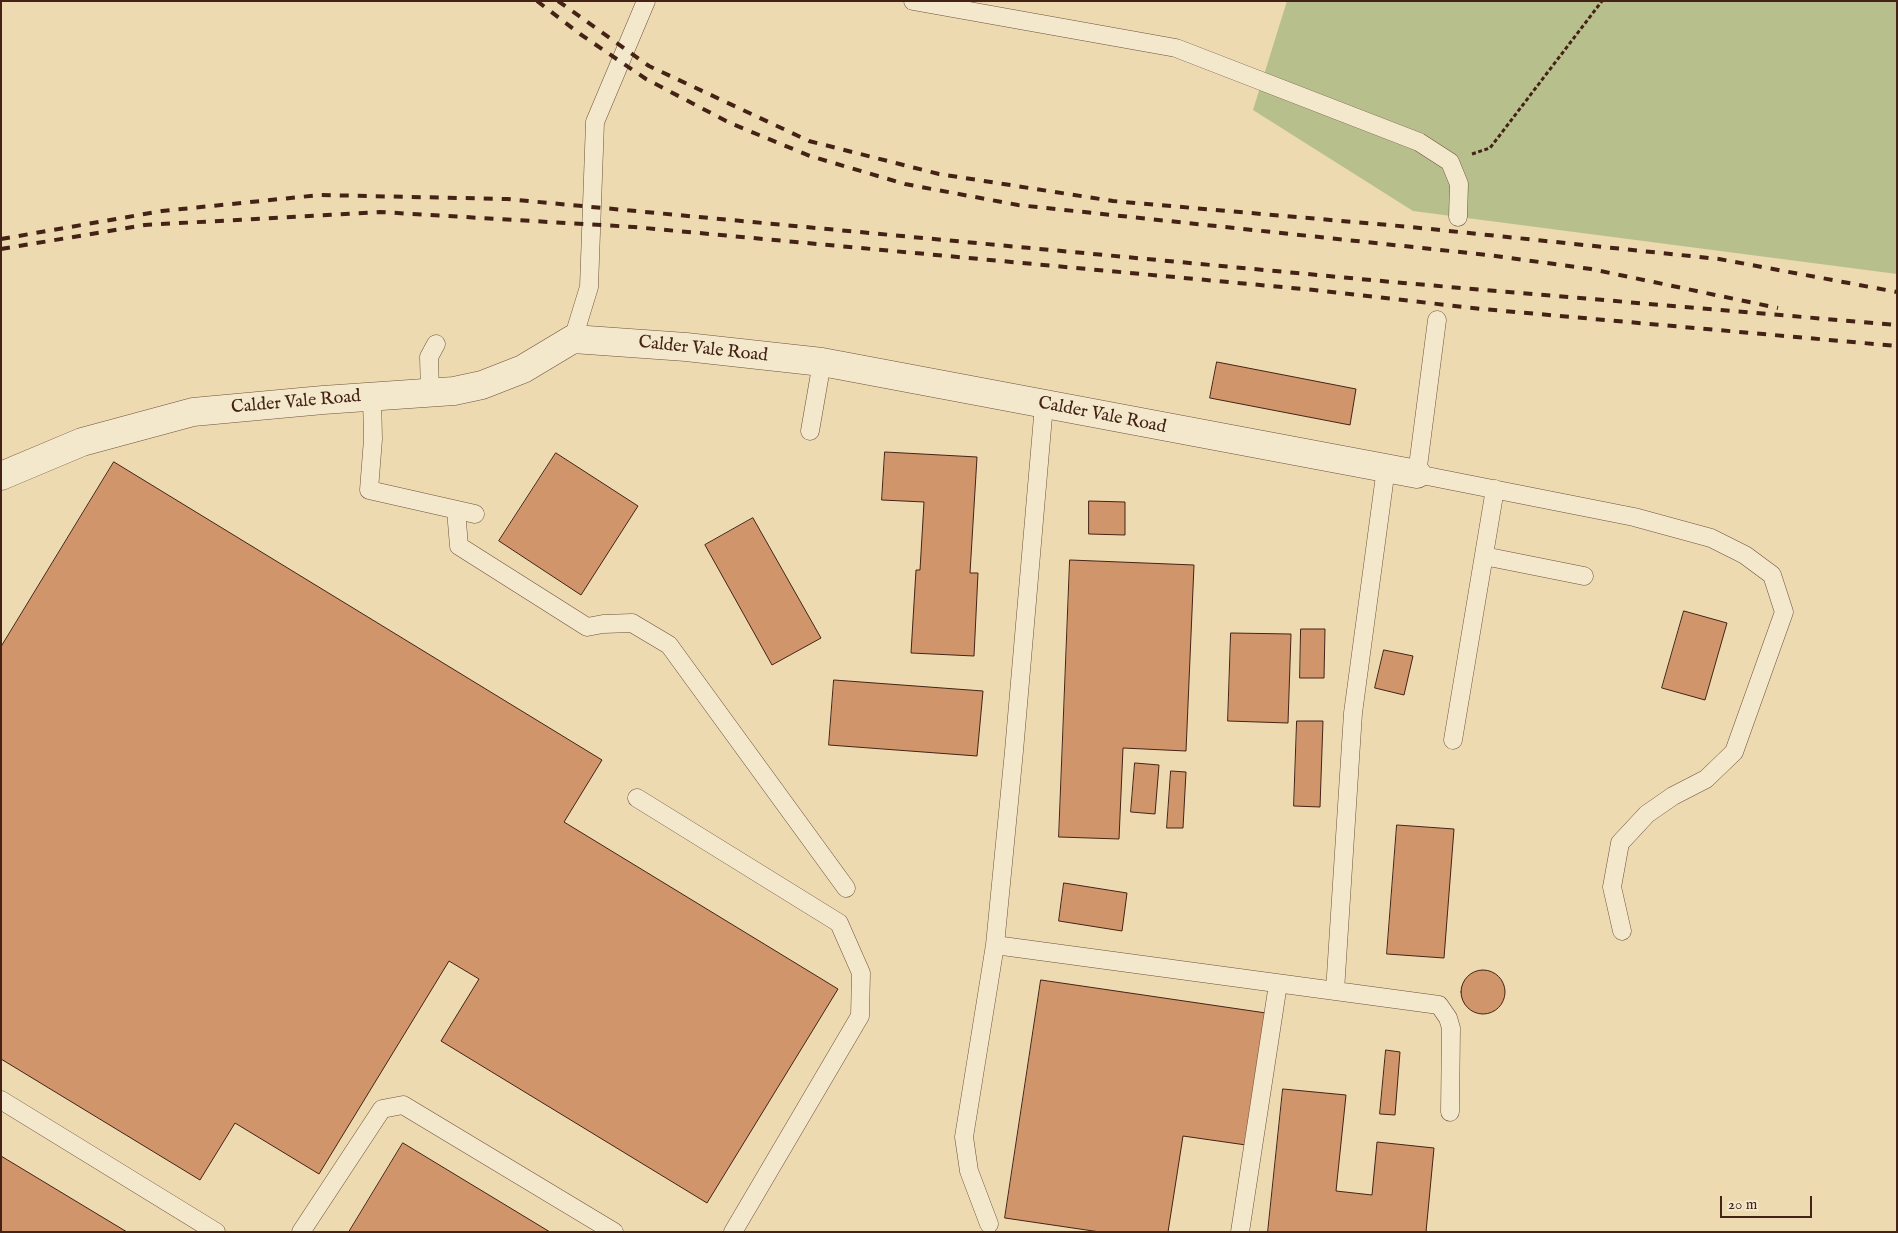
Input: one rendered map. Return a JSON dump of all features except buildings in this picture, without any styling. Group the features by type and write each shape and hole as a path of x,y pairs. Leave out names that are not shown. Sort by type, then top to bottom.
{"street":[{"name":"Calder Vale Road","path":"1,476 82,442 194,412 372,396 454,391 482,385 523,369 573,339 686,347 822,362 1417,474"}],"lane":[{"path":"573,339 588,287 595,122 646,1"},
{"path":"913,1 1176,48 1419,142 1450,162 1459,184 1458,217"},
{"path":"1437,320 1417,474 1634,517 1711,538 1745,555 1772,575 1784,612 1734,752 1706,779 1674,796 1648,814 1620,843 1612,887 1622,931"},
{"path":"430,392 429,357 436,344"},
{"path":"810,431 822,362"},
{"path":"372,396 369,490 475,514"},
{"path":"988,1224 969,1172 964,1137 995,946 1015,742 1044,405"},
{"path":"1335,991 1353,713 1386,468"},
{"path":"1452,740 1495,489"},
{"path":"456,510 460,546 588,627 603,624 632,623 669,645 846,888"},
{"path":"1484,556 1584,576"},
{"path":"637,798 839,923 861,973 860,1016 733,1232"},
{"path":"995,946 1439,1005 1448,1018 1451,1028 1450,1112"},
{"path":"1240,1232 1278,984"},
{"path":"1,1100 216,1232"},
{"path":"301,1232 382,1109 403,1106 614,1232"}],"path":[{"path":"1450,162 1490,148 1602,1"}],"green space":[{"path":"1287,1 1897,1 1897,274 1413,211 1253,110"}],"railway":[{"path":"537,1 580,34 646,79 730,123 810,156 905,184 1018,205 1488,255 1591,269 1778,308"},
{"path":"558,1 649,66 809,141 939,174 1113,201 1411,227 1719,259 1897,292"},
{"path":"1,239 162,211 320,195 507,199 1403,283 1897,325"},
{"path":"1,249 145,225 380,212 634,227 1314,290 1482,309 1897,346"}]}
